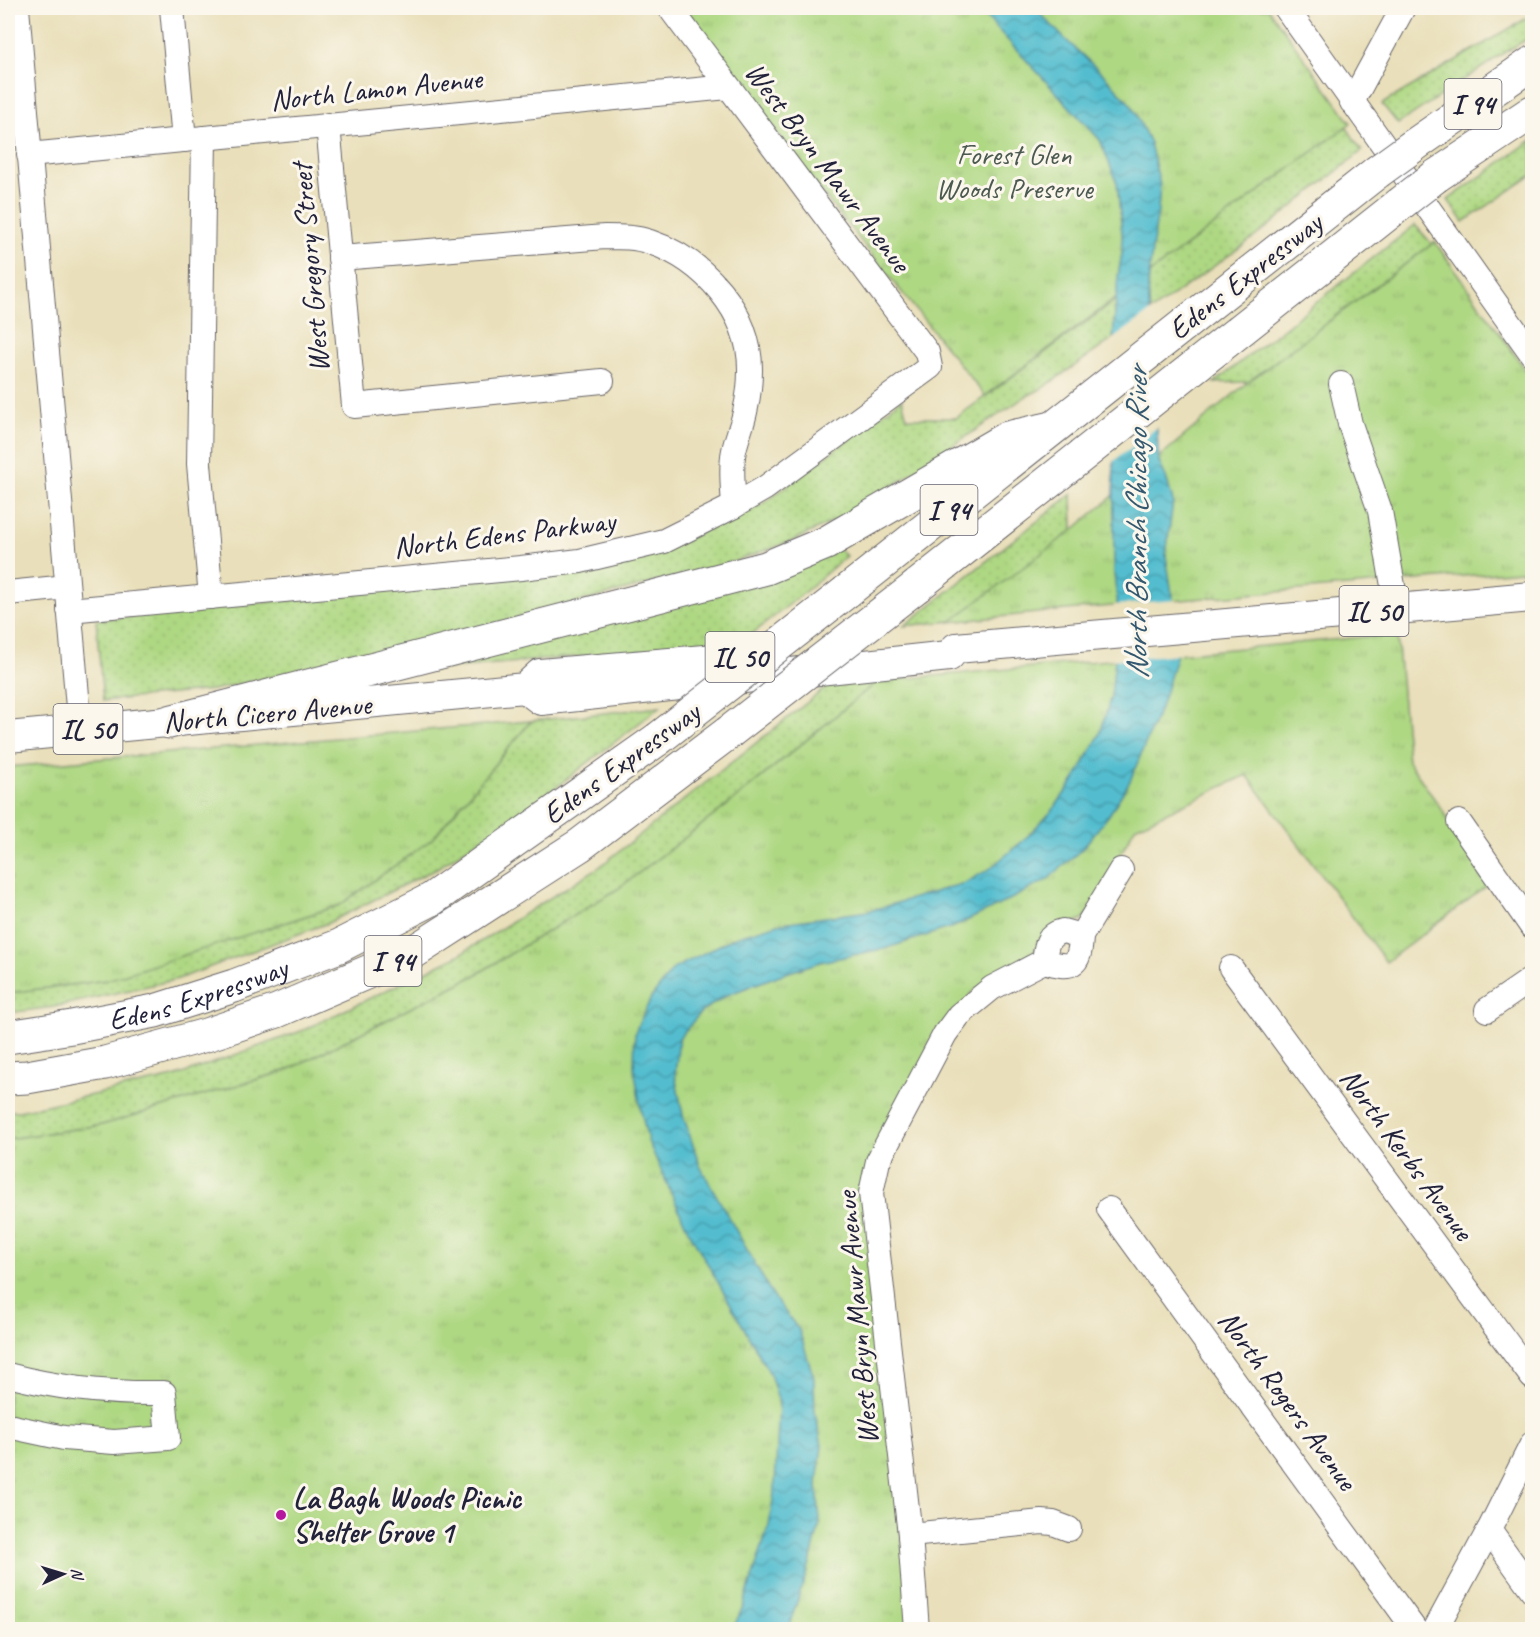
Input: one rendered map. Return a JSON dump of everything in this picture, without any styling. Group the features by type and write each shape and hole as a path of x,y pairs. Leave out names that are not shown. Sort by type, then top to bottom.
{"highway":[{"name":"Edens Expressway","path":"8,1037 155,1011 234,986 339,946 432,898 658,739 1377,172 1533,63"},
{"name":"Edens Expressway","path":"8,1078 27,1077 105,1063 206,1035 277,1011 412,953 580,845 917,586 1436,176 1533,112"},
{"path":"170,722 766,568 826,543 1007,438 1052,428"}],"main road":[{"name":"North Cicero Avenue","path":"8,737 525,688 541,700 949,656 956,648 1533,597"}],"street":[{"path":"16,8 80,730"},
{"path":"172,8 194,139 199,464 211,597"},
{"name":"West Bryn Mawr Avenue","path":"670,8 927,352 930,367"},
{"path":"1286,8 1533,354"},
{"path":"1352,102 1403,8"},
{"name":"North Lamon Avenue","path":"29,154 728,87"},
{"name":"West Gregory Street","path":"328,126 354,406 602,381"},
{"path":"340,258 605,237 629,237 667,248 701,271 716,286 741,324 748,346 749,388 745,413 733,456 734,506"},
{"name":"North Edens Parkway","path":"8,593 68,599 211,597 580,561 664,541 765,488 930,367"},
{"path":"1341,384 1350,424 1380,511 1397,609"},
{"path":"1459,822 1533,927"},
{"name":"West Bryn Mawr Avenue","path":"917,1629 910,1534 871,1193 878,1161 945,1034 958,1015 992,988 1044,961 1062,966 1072,963 1079,955 1081,936 1121,870"},
{"name":"North Kerbs Avenue","path":"1231,968 1533,1377"},
{"path":"1487,1010 1533,979"},
{"name":"North Rogers Avenue","path":"1109,1209 1416,1629"},
{"path":"8,1375 86,1391 129,1394 164,1393 168,1438 114,1442 64,1438 8,1426"},
{"path":"1435,1629 1533,1444"},
{"path":"910,1534 1042,1522 1069,1529"},
{"path":"1489,1530 1533,1590"}],"green space":[{"name":"Forest Glen Woods Preserve","path":"685,8 1268,8 1351,123 985,396 808,175"},
{"path":"1532,15 1532,36 1398,124 1382,104"},
{"path":"1340,117 1362,151 1256,236 1150,312 1148,286 1152,250"},
{"path":"1532,140 1532,175 1464,222 1448,200"},
{"path":"1415,225 1432,244 1248,382 1214,383"},
{"path":"1435,242 1532,379 1532,570 950,622 1073,530 1248,382"},
{"path":"1116,300 1113,339 873,499 792,541 733,562 410,646 213,690 103,701 96,620 548,573 646,558 764,503 902,399 907,418 956,418"},
{"path":"1072,494 1073,530 1086,607 904,626"},
{"path":"838,548 846,556 742,642 386,674"},
{"path":"1397,634 1408,761 1492,882 1386,962 1247,775 1135,827 1090,911 1083,919 1073,923 1036,948 1030,958 971,993 865,1175 911,1629 8,1629 8,1139 102,1125 286,1071 474,976 618,889 729,804 878,681"},
{"path":"878,681 729,804 618,889 474,976 286,1071 102,1125 8,1139 8,1111 19,1111 174,1077 304,1030 459,955 598,868 828,686"},
{"path":"660,707 532,806 437,868 328,923 178,979 54,1007 8,1013 8,993 107,980 432,839 531,721"},
{"path":"531,721 432,839 340,905 107,980 8,993 8,767"}],"water":[{"name":"North Branch Chicago River","path":"978,8 1035,8 1106,77 1132,106 1150,143 1160,185 1148,286 1159,462 1173,501 1166,556 1173,600 1177,654 1163,701 1130,781 1109,815 1082,849 1047,880 956,926 887,948 820,962 727,995 701,1012 679,1038 675,1075 683,1115 700,1166 773,1296 799,1330 814,1378 815,1413 822,1445 817,1484 820,1523 810,1563 788,1629 733,1629 744,1604 769,1525 775,1487 779,1403 770,1374 686,1226 648,1141 634,1067 635,1032 651,998 673,969 735,937 782,923 869,911 965,883 988,870 1024,840 1052,811 1075,779 1100,734 1111,696 1117,600 1114,574 1113,339 1122,253 1117,183 1100,140"}],"pier":[{"path":"1153,310 1159,426 1110,464 1110,341"},
{"path":"1176,600 1180,654 1112,660 1114,605"}],"place":[{"name":"La Bagh Woods Picnic Shelter Grove 1","path":"281,1515"}]}
